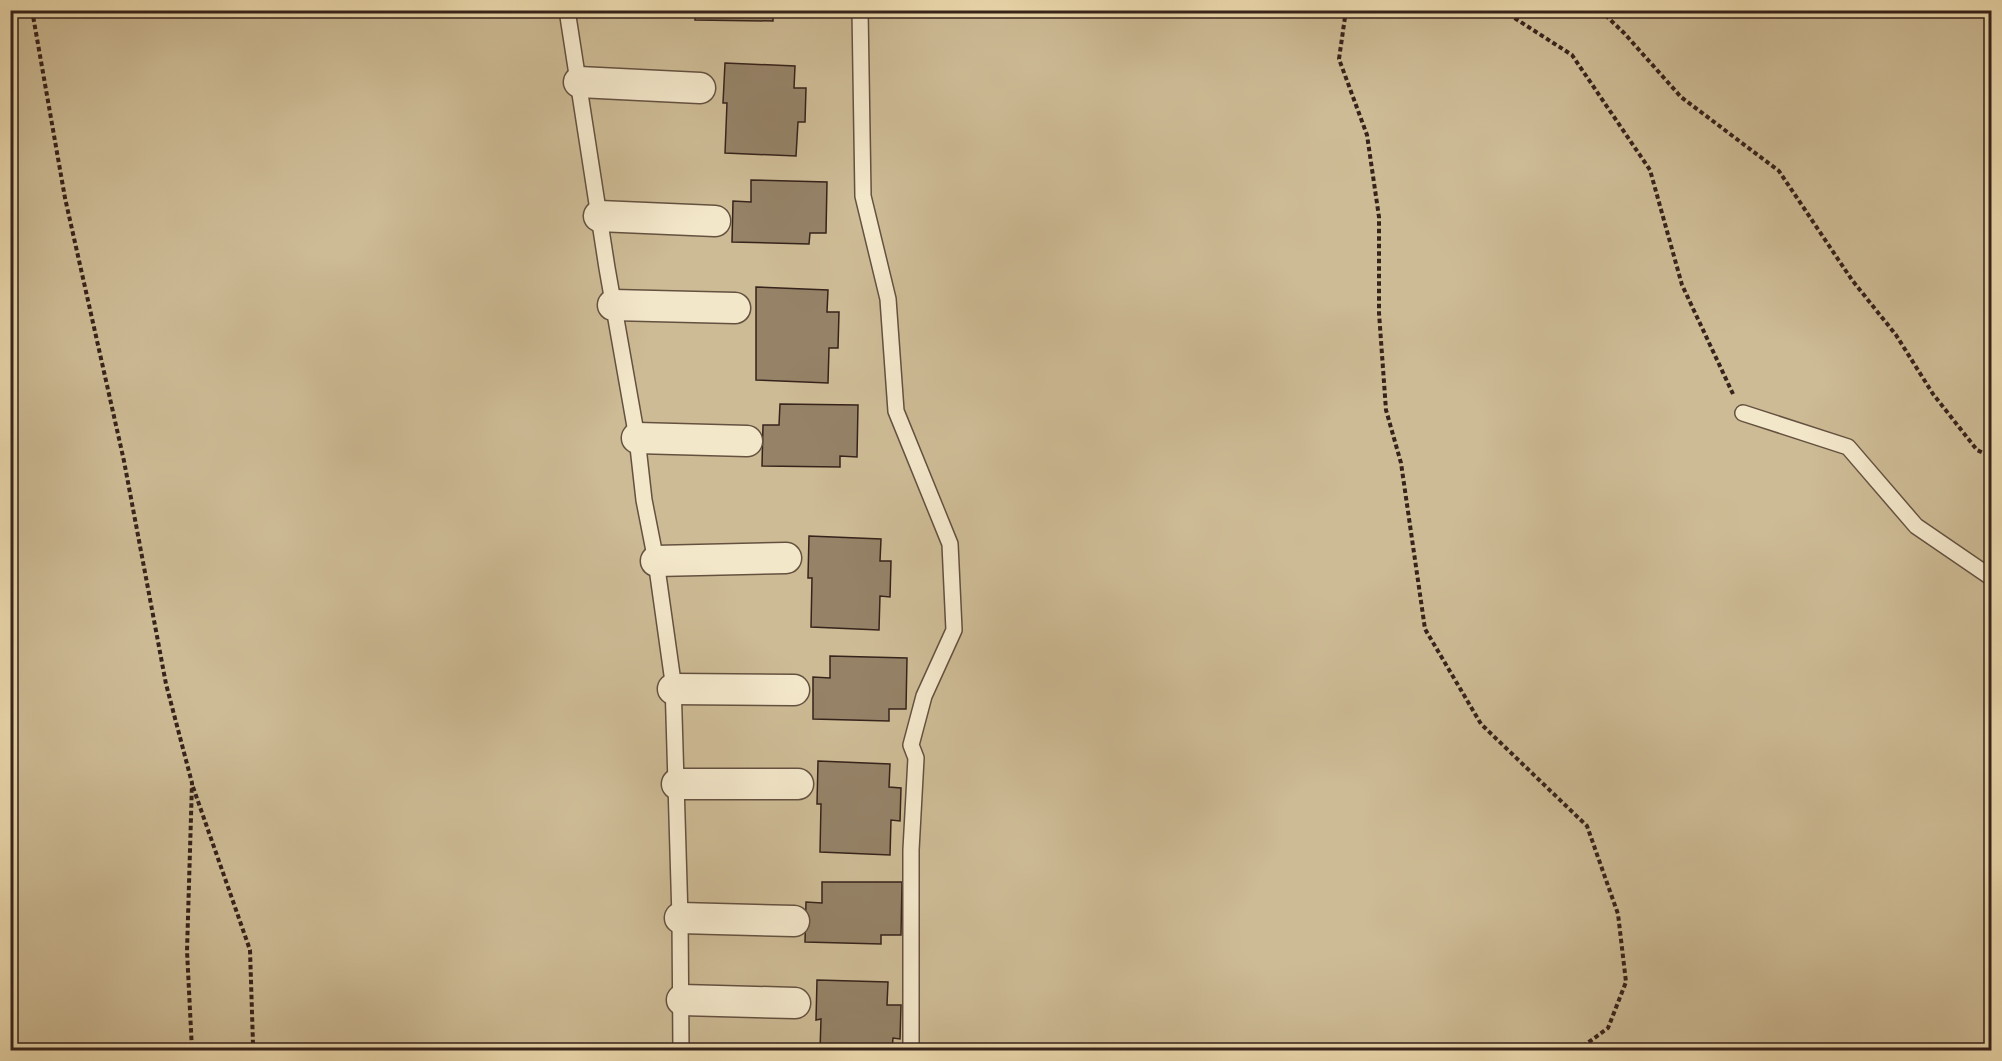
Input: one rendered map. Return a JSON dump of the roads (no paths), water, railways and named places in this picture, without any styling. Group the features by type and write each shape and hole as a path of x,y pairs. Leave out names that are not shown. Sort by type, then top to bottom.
{"street":[{"path":"579,82 700,88"},
{"path":"599,216 715,221"},
{"path":"613,305 735,308"},
{"path":"637,438 747,441"},
{"path":"656,561 786,558"},
{"path":"673,689 794,690"},
{"path":"677,784 798,784"},
{"path":"680,918 794,921"},
{"path":"682,1000 795,1003"}],"lane":[{"path":"567,10 613,305 637,438 644,500 656,561 673,689 682,1000 681,1050"},
{"path":"861,10 863,195 888,299 896,411 950,544 954,630 924,696 911,745 916,758 910,849 911,1050"},
{"path":"1743,413 1848,447 1916,526 1992,578"}]}
